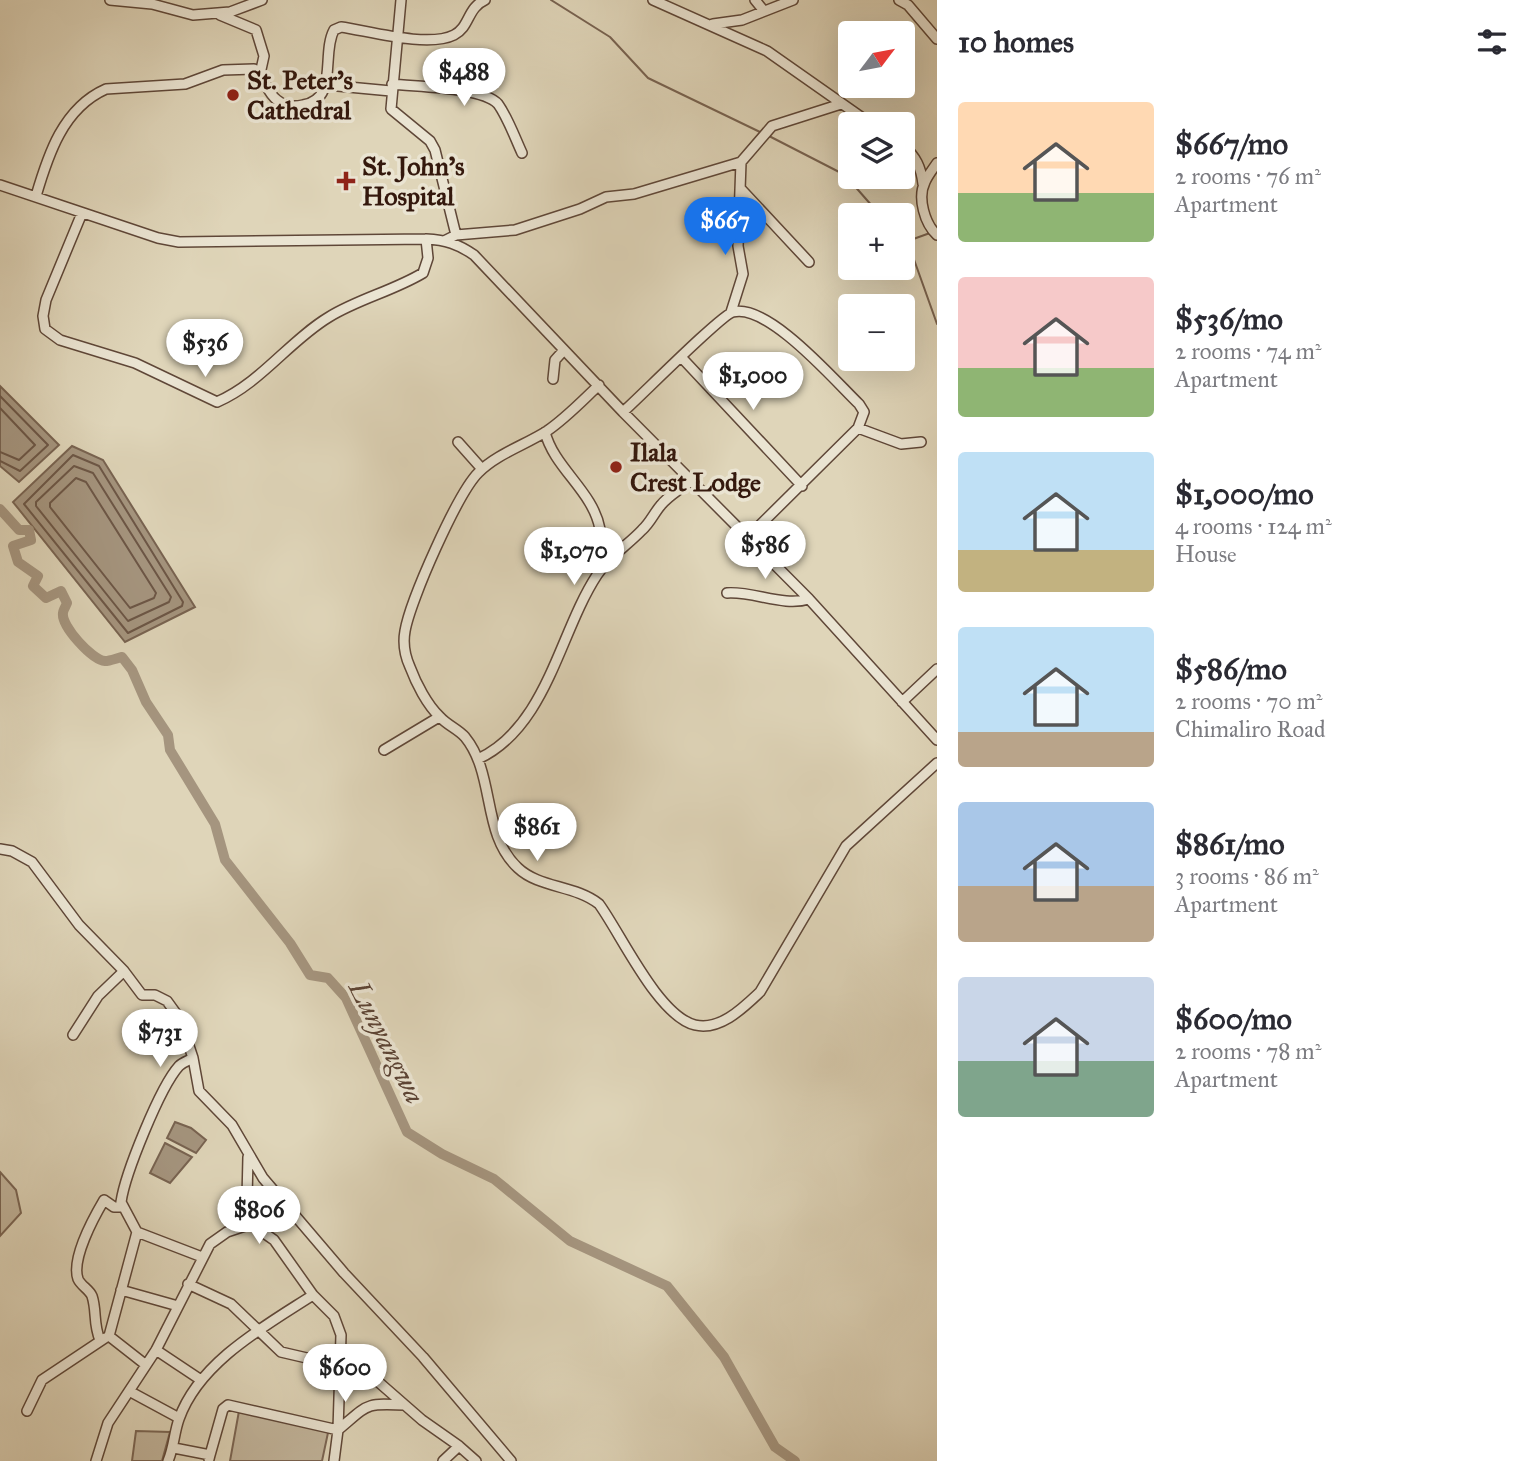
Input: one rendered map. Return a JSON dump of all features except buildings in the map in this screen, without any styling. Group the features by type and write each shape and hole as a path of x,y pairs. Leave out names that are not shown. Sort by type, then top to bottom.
{"street":[{"path":"110,0 152,4 185,14 219,14 262,0"},
{"path":"401,0 391,109 430,141 435,150 456,235"},
{"path":"36,196 63,126 84,102 106,89 185,84 223,70 254,69 260,74 270,93 289,106 309,104 319,99 327,85 327,60 334,30 341,27 397,38 452,36 464,26 474,6 485,0"},
{"path":"653,0 767,51 826,90 853,112"},
{"path":"755,0 764,11"},
{"path":"711,24 742,20 793,0"},
{"path":"899,0 908,5 937,39"},
{"path":"219,14 256,30 264,56 260,74"},
{"path":"327,85 476,94 492,99 500,107 522,153"},
{"path":"446,240 456,235 515,230 580,209 606,197 634,194 741,162 772,126 841,104"},
{"path":"915,157 921,169 923,210 935,233"},
{"path":"623,412 731,312 743,274 738,246 741,162"},
{"path":"923,184 937,163"},
{"path":"0,185 159,238 199,243 446,240 474,255 690,481 809,599 937,740"},
{"path":"741,189 809,262"},
{"path":"82,213 46,300 43,316 46,328 60,340 135,363 217,402 270,367 297,341 330,316 422,273 428,258 426,239"},
{"path":"731,312 750,313 766,319 818,364 864,412 858,428 748,537"},
{"path":"553,379 555,360 564,350"},
{"path":"681,358 802,486"},
{"path":"599,385 545,432 482,470 472,480 431,559 409,612 404,634 410,666 439,717 465,737 478,759 498,840 514,865 524,874 587,894 599,904 663,1003 684,1020 695,1025 709,1025 740,1011 760,992 846,846 937,763"},
{"path":"858,428 901,444 921,442"},
{"path":"545,432 552,449 583,492 596,518 600,530 595,550 605,565"},
{"path":"458,442 482,470"},
{"path":"478,759 506,741 521,726 560,656 574,617 605,565 644,529 664,501 690,481"},
{"path":"727,593 751,593 793,603 809,599"},
{"path":"902,702 937,669"},
{"path":"384,750 439,717"},
{"path":"0,849 12,851 32,862 79,925 124,971 142,995 158,996 173,1008 186,1031 199,1091 232,1125 248,1157 335,1263 424,1357 511,1461"},
{"path":"73,1035 94,1001 124,971"},
{"path":"193,1058 181,1065 162,1095 126,1179 122,1208 137,1232 202,1257"},
{"path":"247,1198 248,1157"},
{"path":"122,1208 114,1207 104,1200 91,1222 77,1268 79,1282 91,1295 94,1325 105,1338 146,1365"},
{"path":"96,1461 108,1423 156,1350 202,1257 216,1239 251,1224 274,1240 313,1295 330,1311 338,1326 342,1343 338,1362 338,1430 334,1461"},
{"path":"27,1411 42,1380 105,1338 137,1232"},
{"path":"188,1284 231,1304 281,1352 324,1362 338,1362 367,1372 404,1405 476,1461"},
{"path":"121,1290 178,1306"},
{"path":"168,1461 174,1448 179,1418 201,1380 258,1331 313,1295"},
{"path":"156,1350 201,1380"},
{"path":"129,1391 179,1418"},
{"path":"338,1430 373,1403 404,1405"},
{"path":"174,1448 209,1458 223,1409 228,1405 338,1430"},
{"path":"443,1461 459,1446"}],"shaded area":[{"path":"0,1172 16,1190 21,1213 0,1236"},
{"path":"239,1411 329,1428 322,1461 230,1461"},
{"path":"136,1431 170,1432 162,1461 132,1461"}],"water":[{"path":"0,386 59,445 19,482 0,466"},
{"path":"72,446 103,460 195,607 125,642 13,502"},
{"path":"175,1122 191,1128 206,1140 196,1153 167,1138"},
{"path":"165,1143 192,1157 170,1183 150,1173"}],"waterway":[{"path":"551,0 610,37 648,78 760,132"},
{"path":"769,136 845,175 870,203"},
{"path":"915,238 930,233"},
{"path":"915,262 937,324"},
{"name":"Lunyangwa","path":"0,509 19,530 29,530 31,540 13,546 18,562 38,576 33,586 46,598 61,591 67,603 63,612 64,619 78,642 99,659 107,661 122,657 132,670 146,702 168,735 170,750 215,824 225,860 290,943 310,975 328,978 346,998 407,1132 442,1154 494,1179 570,1241 667,1286 724,1357 775,1447 795,1461"}],"place":[{"name":"St. Peter's Cathedral","path":"233,95"},
{"name":"St. John's Hospital","path":"346,181"},
{"name":"Ilala Crest Lodge","path":"616,467"}]}
